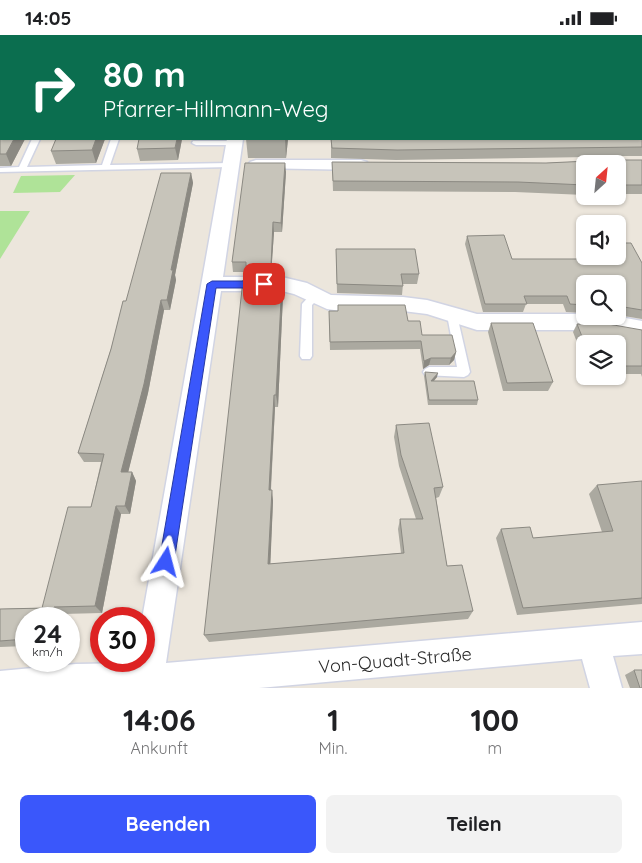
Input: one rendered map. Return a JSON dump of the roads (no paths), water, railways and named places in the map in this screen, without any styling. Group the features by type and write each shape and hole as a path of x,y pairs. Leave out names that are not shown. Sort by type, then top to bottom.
{"street":[{"path":"146,684 233,149 380,166"},
{"path":"212,284 282,284 300,288 327,302 341,304 402,304 427,307 477,322 604,322 642,329"},
{"name":"Von-Quadt-Straße","path":"0,687 76,679 146,684 178,679 642,638"},
{"path":"593,643 606,688"}],"lane":[{"path":"22,169 36,140"},
{"path":"105,167 114,140"},
{"path":"196,143 233,149"},
{"path":"0,170 105,167 233,149"},
{"path":"306,356 307,304 315,297"},
{"path":"429,372 464,372 452,315"}]}
